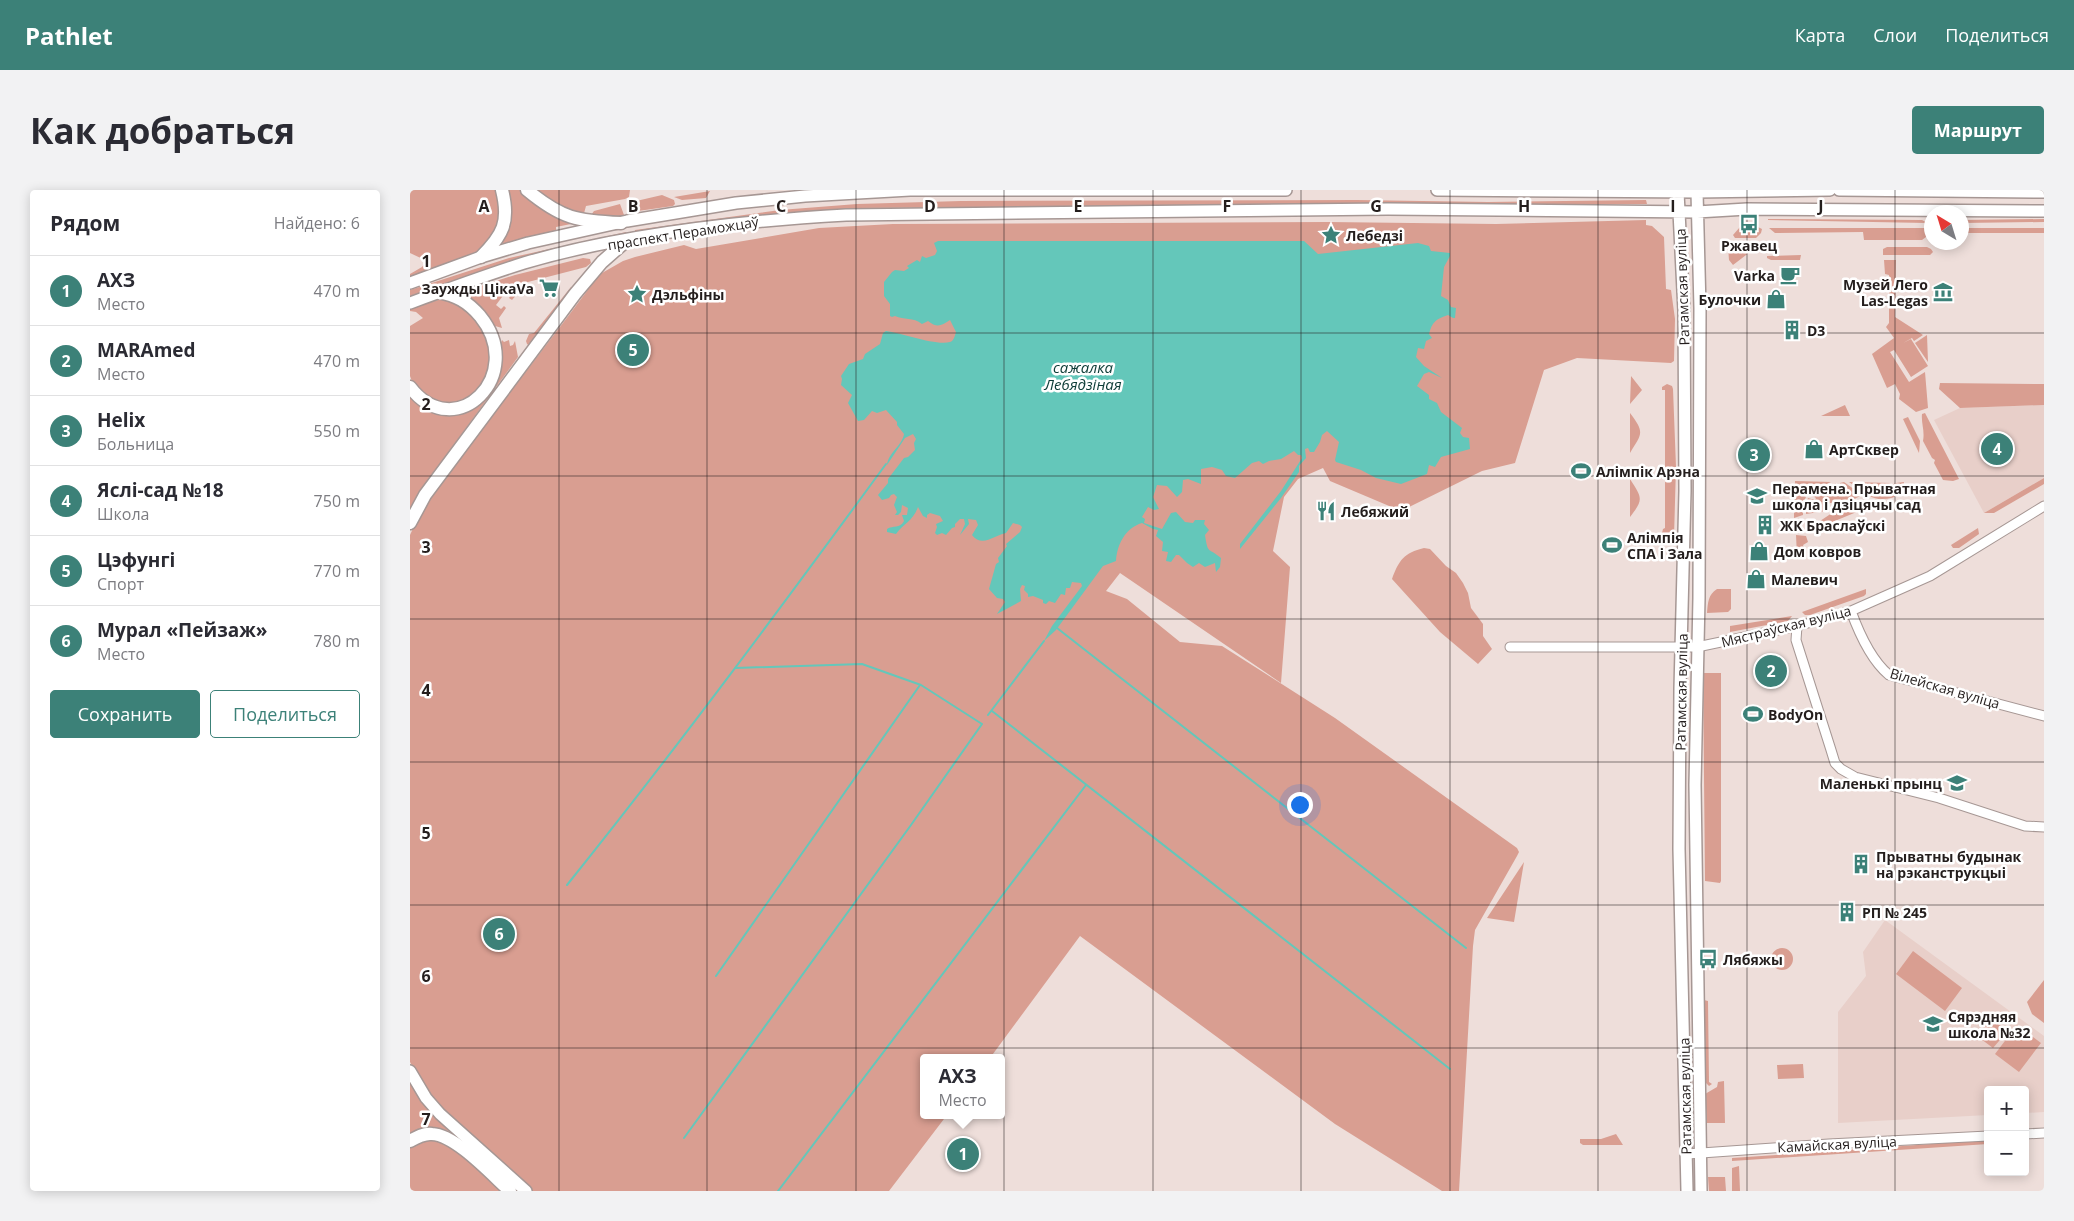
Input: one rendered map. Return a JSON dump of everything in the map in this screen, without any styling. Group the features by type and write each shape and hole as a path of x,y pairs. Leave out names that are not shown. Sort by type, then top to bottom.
{"highway":[{"path":"481,257 499,238 504,226 502,190"},
{"path":"527,190 554,210 575,219 621,223"},
{"path":"410,523 425,495 575,294 602,262 627,240"},
{"path":"410,387 428,403 449,410 459,408 479,398 493,378 497,353 487,326 467,302 451,294 438,292"},
{"path":"410,1141 424,1134 444,1137 459,1146 510,1191"}],"main road":[{"name":"праспект Пераможцаў","path":"410,283 481,257 528,243 621,223 736,203 805,196 910,190 1286,190"},
{"path":"1437,190 1678,192 1830,190"},
{"path":"1839,190 2044,192"},
{"name":"Ратамская вуліца","path":"1678,192 1684,311 1685,491 1681,646 1680,849 1687,1191"},
{"name":"Ратамская вуліца","path":"1697,192 1700,410 1695,785 1701,1191"},
{"name":"праспект Пераможцаў","path":"410,303 526,263 627,240 771,220 855,215 1378,209 1679,212 1747,209 2044,211"},
{"path":"410,1072 426,1098 440,1114 526,1191"}],"street":[{"name":"Мястраўская вуліца","path":"1510,647 1697,646 1797,626 1851,611 1930,576 2044,506"},
{"name":"Вілейская вуліца","path":"1851,611 1855,624 1876,662 1889,675 2044,716"},
{"path":"1797,626 1796,640 1835,763 1841,769 1862,780 1939,798 2025,826 2044,827"},
{"path":"2029,1134 2044,1133"},
{"name":"Камайская вуліца","path":"1687,1154 1984,1136"}],"shaded area":[{"path":"410,190 499,190 502,220 483,250 410,279 410,274 422,267 427,261 410,253"},
{"path":"507,190 521,190 529,197 576,223 556,227 556,232 502,247"},
{"path":"532,190 630,190 629,197 625,199 586,206 583,217 567,212"},
{"path":"710,191 706,198 682,200 674,197"},
{"path":"662,195 674,200 675,204 673,206 631,212 630,205 632,202"},
{"path":"1357,200 1488,202 1646,200 1647,204 854,208 722,220 635,234 635,230 780,210 857,204 961,201"},
{"path":"620,204 624,215 622,216 599,220 591,215 594,211"},
{"path":"2044,219 2044,222 1969,223 1969,220"},
{"path":"1646,220 1646,225 1652,226 1664,237 1666,289 1671,290 1675,319 1674,361 1671,363 1577,358 1544,370 1515,463 1482,471 1401,511 1330,481 1323,468 1298,479 1284,497 1273,551 1290,567 1281,683 1120,573 1106,591 1127,599 1180,642 1222,646 1335,718 1517,848 1519,852 1517,856 1475,930 1459,1191 1442,1191 1335,1124 1080,936 993,1054 920,1054 920,1119 944,1119 889,1191 530,1191 443,1111 428,1094 410,1062 410,535 424,505 587,291 598,271 602,273 623,261 684,245 696,249 819,228 893,224 1328,222 1496,224"},
{"path":"1768,220 1922,220 1924,223"},
{"path":"1756,226 1762,229 1756,238 1735,238 1733,235 1740,227"},
{"path":"1769,228 1924,228 1924,238 1864,240 1863,232 1775,233"},
{"path":"1969,228 2044,228 2044,233 1969,233"},
{"path":"626,232 626,235 511,264 410,296 410,290 509,258"},
{"path":"1736,242 1750,252 1733,265 1729,260 1728,247"},
{"path":"1887,247 1924,247 1924,250 1932,250 1933,252 1930,255 1883,255 1883,249"},
{"path":"1801,255 1800,260 1771,260 1767,258 1767,256"},
{"path":"583,258 590,259 591,263 586,267 528,282 512,300 509,298 513,292 508,289 496,305 501,309 504,306 506,308 499,318 502,328 495,326 481,307 465,295 465,291 515,275"},
{"path":"1884,260 1896,260 1895,317 1923,335 1914,341 1912,338 1903,343 1911,339 1928,366 1911,377 1894,350 1890,352 1909,382 1925,372 1928,408 1916,412 1899,399 1900,394 1895,384 1887,388 1872,354 1894,338 1886,327 1889,323 1889,275 1885,274"},
{"path":"576,286 531,347 527,344 526,341 529,334 534,333 571,287"},
{"path":"445,298 465,310 477,321 491,347 487,381 473,396 452,404 429,399 413,384 410,376 410,326 423,318 416,312 410,311 410,308"},
{"path":"1927,335 1928,362 1915,343"},
{"path":"502,340 504,342 509,340 510,346 515,341 518,357 423,487 410,511 410,392 458,413 501,359 500,345"},
{"path":"1631,376 1642,390 1630,404"},
{"path":"1940,383 2044,384 2044,405 1960,408 1939,389"},
{"path":"1667,384 1672,386 1673,389 1676,467 1674,537 1672,541 1665,543 1661,537 1665,528 1665,390 1662,390 1662,387"},
{"path":"1845,405 1850,416 1821,416"},
{"path":"2044,405 2044,478 1984,513 1934,420 1960,408"},
{"path":"1630,413 1640,429 1640,433 1630,453"},
{"path":"1925,413 1959,479 1953,481 1943,480 1934,463 1935,460 1923,441 1922,414"},
{"path":"1908,417 1920,441 1919,453 1903,419"},
{"path":"2044,478 2044,484 1994,513 1984,513"},
{"path":"1630,479 1640,498 1638,506 1630,517"},
{"path":"1795,481 1831,482 1807,493 1795,485"},
{"path":"1844,482 1862,495 1841,506 1834,502 1827,504 1826,511 1806,514 1808,498 1815,500 1816,498 1811,495 1826,486 1836,483 1835,490 1838,491 1840,483"},
{"path":"1849,482 1891,483 1873,491 1865,492"},
{"path":"1904,482 1902,494 1898,496 1881,499 1868,495 1896,483"},
{"path":"1794,487 1806,497 1803,503 1803,515 1794,518"},
{"path":"1876,504 1813,530 1811,527 1832,513"},
{"path":"1978,528 1979,534 1959,548 1953,548 1951,545"},
{"path":"1796,535 1806,536 1808,542 1803,545 1806,552 1797,556"},
{"path":"1424,548 1430,549 1446,566 1456,573 1468,593 1471,608 1483,624 1483,636 1492,649 1478,664 1440,632 1392,579 1403,558 1412,552"},
{"path":"1717,589 1731,589 1731,609 1728,612 1707,613 1710,596"},
{"path":"1866,589 1864,596 1810,615 1805,615 1802,612"},
{"path":"1792,616 1788,621 1730,632 1730,626"},
{"path":"1703,673 1721,673 1720,883 1705,881"},
{"path":"1524,862 1514,922 1487,918"},
{"name":"Сярэдняя школа №32","path":"1885,920 2044,1036 2044,1112 2029,1113 2029,1086 1984,1086 1984,1115 1838,1123 1838,1012 1866,976 1863,952"},
{"path":"1782,948 1790,951 1793,959 1790,967 1782,970 1774,967 1771,959 1774,951"},
{"path":"1913,951 1962,988 1945,1011 1896,974"},
{"path":"2044,980 2044,1023 2032,1014 2027,1002"},
{"path":"1704,1000 1708,1001 1709,1082 1712,1084 1709,1086 1705,1082"},
{"path":"1994,1021 2006,1029 2003,1032 2005,1034 1993,1048 1977,1036 1987,1022 1992,1024"},
{"path":"2017,1025 2041,1043 2019,1072 1995,1054"},
{"path":"1803,1064 1804,1078 1778,1079 1777,1065"},
{"path":"410,1080 518,1191 451,1132 430,1128 410,1134"},
{"path":"1724,1081 1725,1123 1707,1123 1705,1094 1717,1087 1718,1082"},
{"path":"1616,1134 1623,1145 1583,1145 1580,1143 1580,1139 1601,1139"},
{"path":"431,1138 455,1148 503,1191 410,1191 410,1147 418,1141"},
{"path":"1984,1140 1984,1144 1732,1161 1732,1158"},
{"path":"1739,1166 1740,1191 1732,1191 1732,1168"},
{"path":"1708,1177 1725,1177 1726,1191 1709,1191"}],"water":[{"name":"сажалка Лебядзіная","path":"938,241 1304,241 1318,254 1418,243 1429,246 1431,251 1450,253 1444,267 1441,296 1448,300 1451,307 1456,308 1455,318 1448,315 1435,322 1429,334 1432,338 1426,341 1424,349 1418,348 1416,357 1424,366 1442,378 1429,372 1424,374 1417,386 1429,395 1429,399 1437,403 1441,412 1462,428 1460,433 1463,437 1469,438 1470,449 1441,457 1435,467 1429,465 1427,474 1401,484 1376,478 1361,470 1336,462 1339,442 1327,431 1322,435 1314,452 1310,452 1308,448 1305,449 1306,458 1299,466 1299,472 1281,498 1240,549 1240,544 1281,491 1302,458 1301,455 1294,451 1281,459 1263,464 1259,461 1252,463 1235,478 1226,476 1222,470 1212,467 1201,469 1201,484 1188,479 1183,480 1182,492 1177,497 1167,486 1157,485 1153,497 1159,509 1154,510 1148,507 1142,517 1145,519 1144,523 1162,529 1171,513 1176,512 1185,522 1193,523 1195,520 1205,520 1204,524 1209,530 1205,535 1207,545 1209,550 1221,558 1220,567 1216,572 1215,563 1205,567 1199,563 1193,567 1179,555 1176,555 1171,562 1166,561 1168,552 1162,551 1163,542 1156,536 1158,530 1142,523 1136,525 1120,543 1116,561 1103,566 1056,630 1044,641 1052,626 1082,586 1081,583 1072,582 1070,588 1066,588 1065,595 1061,594 1055,603 1049,601 1046,604 1043,603 1043,600 1033,596 1028,597 1024,590 1025,586 1022,585 1020,589 1021,601 997,614 1005,602 1003,599 997,598 989,589 996,564 999,562 998,558 1007,546 1006,544 1020,532 1022,527 1020,525 1013,523 1006,533 984,541 976,539 972,535 978,525 976,520 968,519 969,524 960,535 965,524 964,519 960,519 955,524 955,527 946,535 942,533 937,535 935,533 936,524 943,521 940,516 930,513 927,515 927,518 923,516 918,507 914,516 896,534 887,532 887,529 898,526 904,521 902,515 907,515 908,508 902,505 901,512 895,515 897,512 894,505 897,497 894,494 882,500 878,495 904,458 908,457 915,450 914,443 916,439 913,434 905,438 887,465 904,434 897,425 897,422 886,410 877,413 872,411 864,420 858,421 848,403 852,395 841,385 841,376 849,364 863,359 865,354 880,344 883,333 886,331 944,343 950,342 953,339 956,332 950,320 941,325 934,325 928,321 922,324 912,319 892,317 890,316 890,304 884,296 884,282 892,272 895,270 904,271 909,268 907,266 917,260 920,262 922,256 926,258 935,255 937,251 934,243"}],"waterway":[{"path":"567,885 729,676 886,464"},
{"path":"1057,628 1466,948"},
{"path":"988,715 1044,641"},
{"path":"684,1138 982,724 921,685 862,664 735,668"},
{"path":"716,976 920,685"},
{"path":"992,711 1450,1069"},
{"path":"778,1191 1086,785"}],"place":[{"name":"Ржавец","path":"1749,224"},
{"name":"Лебедзі","path":"1331,235"},
{"name":"Varka","path":"1790,275"},
{"name":"Заужды ЦікаVа","path":"549,288"},
{"name":"Музей Лего Las-Legas","path":"1943,292"},
{"name":"Дэльфіны","path":"637,294"},
{"name":"Булочки","path":"1776,299"},
{"name":"D3","path":"1792,330"},
{"name":"Цэфунгі","path":"633,350"},
{"name":"АртСквер","path":"1814,449"},
{"name":"Яслі-сад №18","path":"1997,449"},
{"name":"Helix","path":"1754,455"},
{"name":"Алімпік Арэна","path":"1581,471"},
{"name":"Перамена. Прыватная школа і дзіцячы сад","path":"1757,496"},
{"name":"Лебяжий","path":"1326,511"},
{"name":"ЖК Браслаўскі","path":"1765,525"},
{"name":"Алімпія СПА і Зала","path":"1612,545"},
{"name":"Дом ковров","path":"1759,551"},
{"name":"Малевич","path":"1756,579"},
{"name":"MARAmed","path":"1771,671"},
{"name":"BodyOn","path":"1753,714"},
{"name":"Маленькі прынц","path":"1957,783"},
{"name":"Прыватны будынак на рэканструкцыі","path":"1861,864"},
{"name":"РП № 245","path":"1847,912"},
{"name":"Мурал «Пейзаж»","path":"499,934"},
{"name":"Лябяжы","path":"1708,959"},
{"name":"Сярэдняя школа №32","path":"1933,1024"},
{"name":"АХЗ","path":"963,1154"}]}
